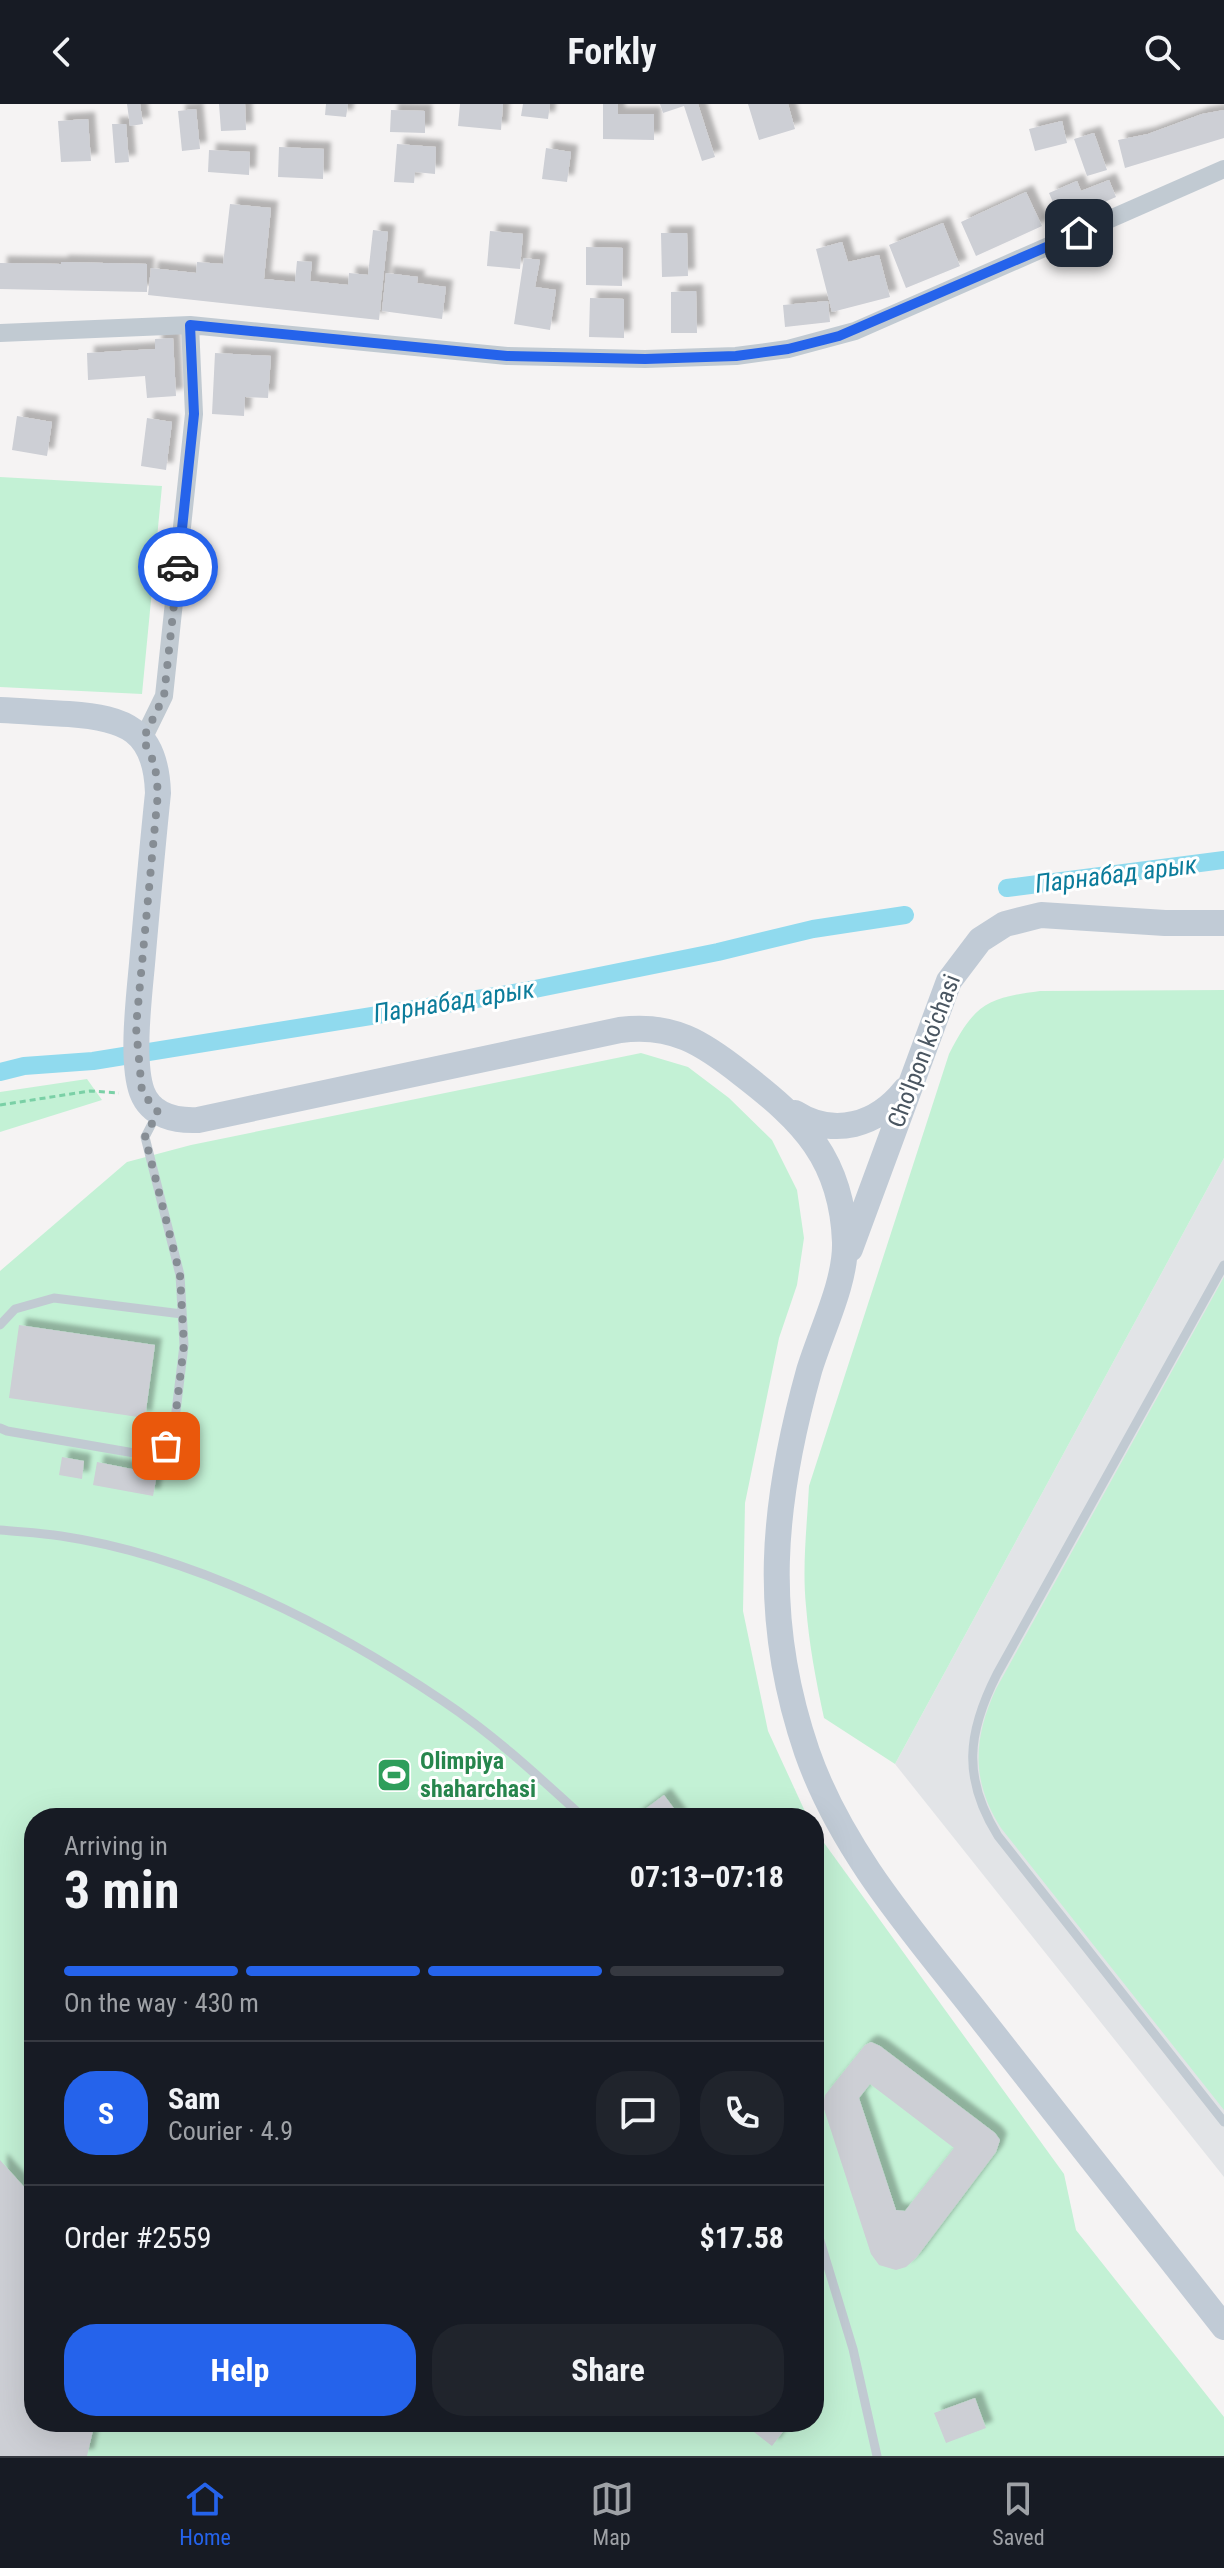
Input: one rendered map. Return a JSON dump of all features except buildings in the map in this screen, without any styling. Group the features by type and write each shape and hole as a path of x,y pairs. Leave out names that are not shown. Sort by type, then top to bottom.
{"main road":[{"path":"0,710 106,717 143,739 155,765 158,793 136,1027 146,1091 171,1119 198,1120 620,1030 643,1028 679,1034 700,1043 785,1107 820,1125 846,1127 880,1113 900,1096 911,1081"},
{"name":"Cho'lpon ko'chasi","path":"1224,923 1165,923 1041,915 1005,924 980,940 949,981 818,1339 793,1428 778,1515 775,1562 778,1607 792,1700 806,1748 824,1796 873,1880 1224,2327"},
{"path":"785,1107 814,1142 834,1181 844,1224 843,1269"}],"street":[{"path":"0,333 190,325 507,356 645,359 736,356 777,351 855,331 1224,169"},
{"path":"143,739 164,696 194,414 190,325"}],"lane":[{"path":"0,1428 140,1454 161,1449 173,1436 184,1345 180,1275 145,1137 146,1091"},
{"path":"1224,1265 997,1674 980,1710 972,1771 980,1805 998,1836 1224,2122"},
{"path":"0,1325 15,1309 54,1298 182,1314"},
{"path":"0,1530 62,1536 136,1553 214,1579 289,1613 364,1651 446,1703 520,1761 573,1808"},
{"path":"824,2254 853,2349 877,2456"}],"path":[{"path":"0,1105 90,1091 146,1091"}],"shaded area":[{"path":"1224,1158 1224,2177 895,1764"}],"green space":[{"path":"0,477 162,486 142,694 0,687"},
{"path":"1224,990 1224,1158 895,1764 824,1718 811,1648 805,1591 809,1486 949,1054 975,1014 994,1001 1007,997 1040,991"},
{"name":"Olimpiya shaharchasi","path":"641,1053 688,1067 729,1098 772,1140 797,1190 804,1238 797,1285 779,1338 745,1503 743,1611 768,1731 803,1808 24,1808 24,2432 824,2432 824,1843 1064,2174 1076,2230 1224,2417 1224,2456 0,2456 0,1271 127,1162 191,1145"},
{"path":"87,1079 102,1100 0,1132 0,1092"},
{"path":"1224,1277 1224,2110 1001,1828 984,1793 979,1760 983,1725 996,1689"}],"waterway":[{"name":"Парнабад арык","path":"1007,888 1224,860"},
{"name":"Парнабад арык","path":"0,1072 24,1066 93,1061 520,992 718,952 813,929 905,915"}],"way so far":[{"path":"166,1446 173,1436 184,1345 180,1275 145,1137 158,1112 142,1092 136,1027 158,793 155,765 143,739 164,696 178,567"}],"place":[{"name":"Olimpiya shaharchasi","path":"394,1775"}],"route":[{"path":"178,567 194,414 190,325 507,356 645,359 736,356 810,345 855,331 1079,233"}]}
